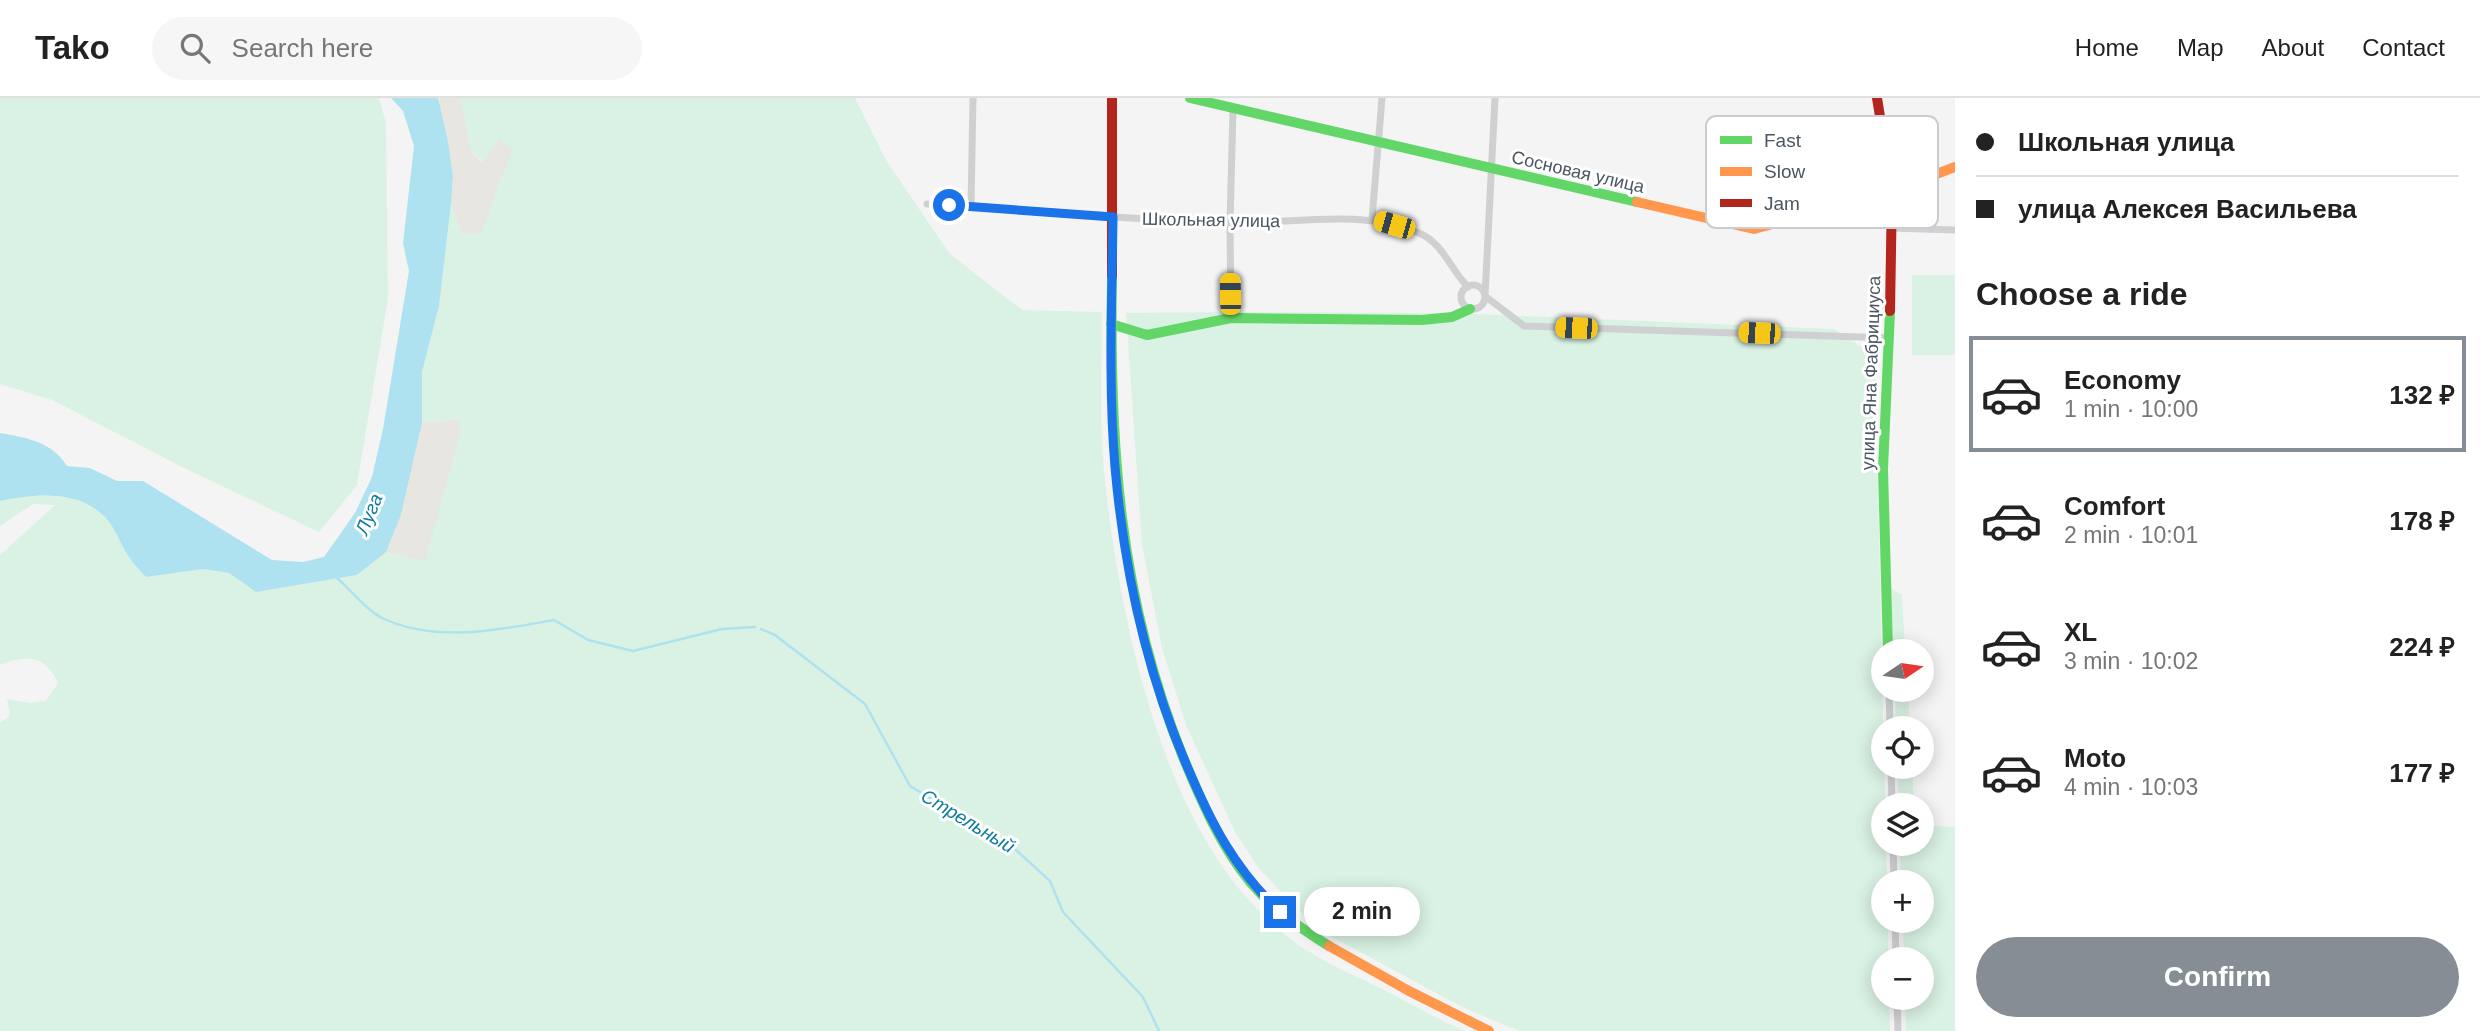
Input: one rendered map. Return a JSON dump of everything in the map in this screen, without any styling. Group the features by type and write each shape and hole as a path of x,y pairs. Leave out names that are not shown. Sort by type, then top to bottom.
{"street":[{"path":"971,206 973,98"},
{"path":"1111,98 1111,324 1115,466 1132,587 1157,690 1181,753 1222,841 1245,876 1262,895 1300,928 1406,990 1489,1031"},
{"name":"Сосновая улица","path":"1189,98 1706,218"},
{"path":"1372,219 1382,98"},
{"path":"1111,324 1147,335 1231,318 1422,320 1452,317 1481,306 1485,296 1495,98"},
{"name":"улица Яна Фабрициуса","path":"1877,98 1880,116"},
{"path":"1231,318 1233,109"},
{"name":"Сосновая улица","path":"1938,173 1955,167"},
{"name":"Школьная улица","path":"927,204 1230,223 1372,219 1431,239 1468,287"},
{"path":"1890,228 1955,230"},
{"name":"улица Яна Фабрициуса","path":"1888,639 1883,469 1890,338 1890,228"},
{"path":"1470,309 1464,304 1462,297 1468,287 1479,287 1485,296 1524,326 1890,338"},
{"path":"1897,1010 1898,1031"}],"green space":[{"path":"0,98 379,98 386,123 388,299 357,485 319,532 184,468 52,400 0,384"},
{"path":"460,98 855,98 886,160 949,253 1022,310 1102,312 1102,451 1120,584 1150,708 1171,768 1197,825 1228,874 1264,915 1294,942 1334,966 1465,1031 0,1031 0,722 8,718 10,713 7,699 30,703 46,701 58,683 48,667 34,659 18,659 0,665 0,555 55,505 33,504 0,526 0,501 55,496 82,502 94,508 109,522 134,564 146,577 203,569 229,573 256,592 357,575 386,552 424,560 458,419 422,423 422,372 439,306 451,204 462,235 484,163 471,151"},
{"path":"1912,275 1955,275 1955,355 1912,355"},
{"path":"1126,313 1454,313 1834,329 1875,356 1881,639 1871,639 1871,702 1883,702 1883,716 1871,716 1871,779 1884,779 1885,793 1871,793 1871,856 1886,856 1887,870 1871,870 1871,933 1888,933 1888,947 1871,947 1871,1010 1889,1010 1890,1031 1519,1031 1464,1008 1325,933 1291,903 1258,867 1235,832 1186,725 1162,648 1142,545"},
{"path":"1891,588 1902,595 1904,639 1893,639"},
{"path":"1895,702 1909,702 1909,716 1896,716"},
{"path":"1898,779 1913,779 1913,793 1898,793"},
{"path":"1934,826 1955,827 1955,1031 1906,1031 1905,1010 1934,1010 1934,947 1904,947 1903,933 1934,933 1934,870 1901,870 1900,856 1934,856"}],"sand":[{"path":"460,98 471,151 483,163 499,138 512,150 481,233 462,235 451,204 453,176 438,100"},
{"path":"459,419 460,434 425,561 386,552 401,515 422,423"}],"water":[{"name":"Луга","path":"391,98 438,98 453,176 439,306 422,372 422,423 401,515 386,552 357,575 256,592 229,573 203,569 146,577 134,564 105,517 82,502 55,496 0,501 0,433 38,442 54,451 67,466 90,468 117,481 143,481 272,560 303,562 324,557 355,513 372,477 383,429 409,271 403,243 414,146 403,111"}],"waterway":[{"name":"Стрельный","path":"337,578 364,605 382,618 423,630 467,632 554,620 588,640 633,651 722,629 755,627"},
{"name":"Стрельный","path":"761,629 775,635 865,704 910,786 1016,850 1050,881 1063,912 1143,997 1159,1031"}],"traffic: fast":[{"path":"1190,98 1637,202"},
{"path":"1112,276 1113,401 1122,521 1144,639 1161,698 1204,806 1240,869 1278,910 1329,946"},
{"path":"1111,324 1147,335 1231,318 1422,320 1452,317 1470,309"},
{"path":"1888,639 1883,469 1890,311"}],"traffic: slow":[{"path":"1938,173 1955,167"},
{"path":"1637,202 1706,218"},
{"path":"1750,228 1758,228"},
{"path":"1329,946 1409,991 1489,1031"}],"traffic: jam":[{"path":"1112,98 1112,276"},
{"path":"1877,98 1880,116"},
{"path":"1890,311 1891,228"}],"route":[{"path":"949,205 1113,217 1111,324 1115,466 1132,587 1144,640 1157,690 1211,820 1245,876 1280,912"}]}
